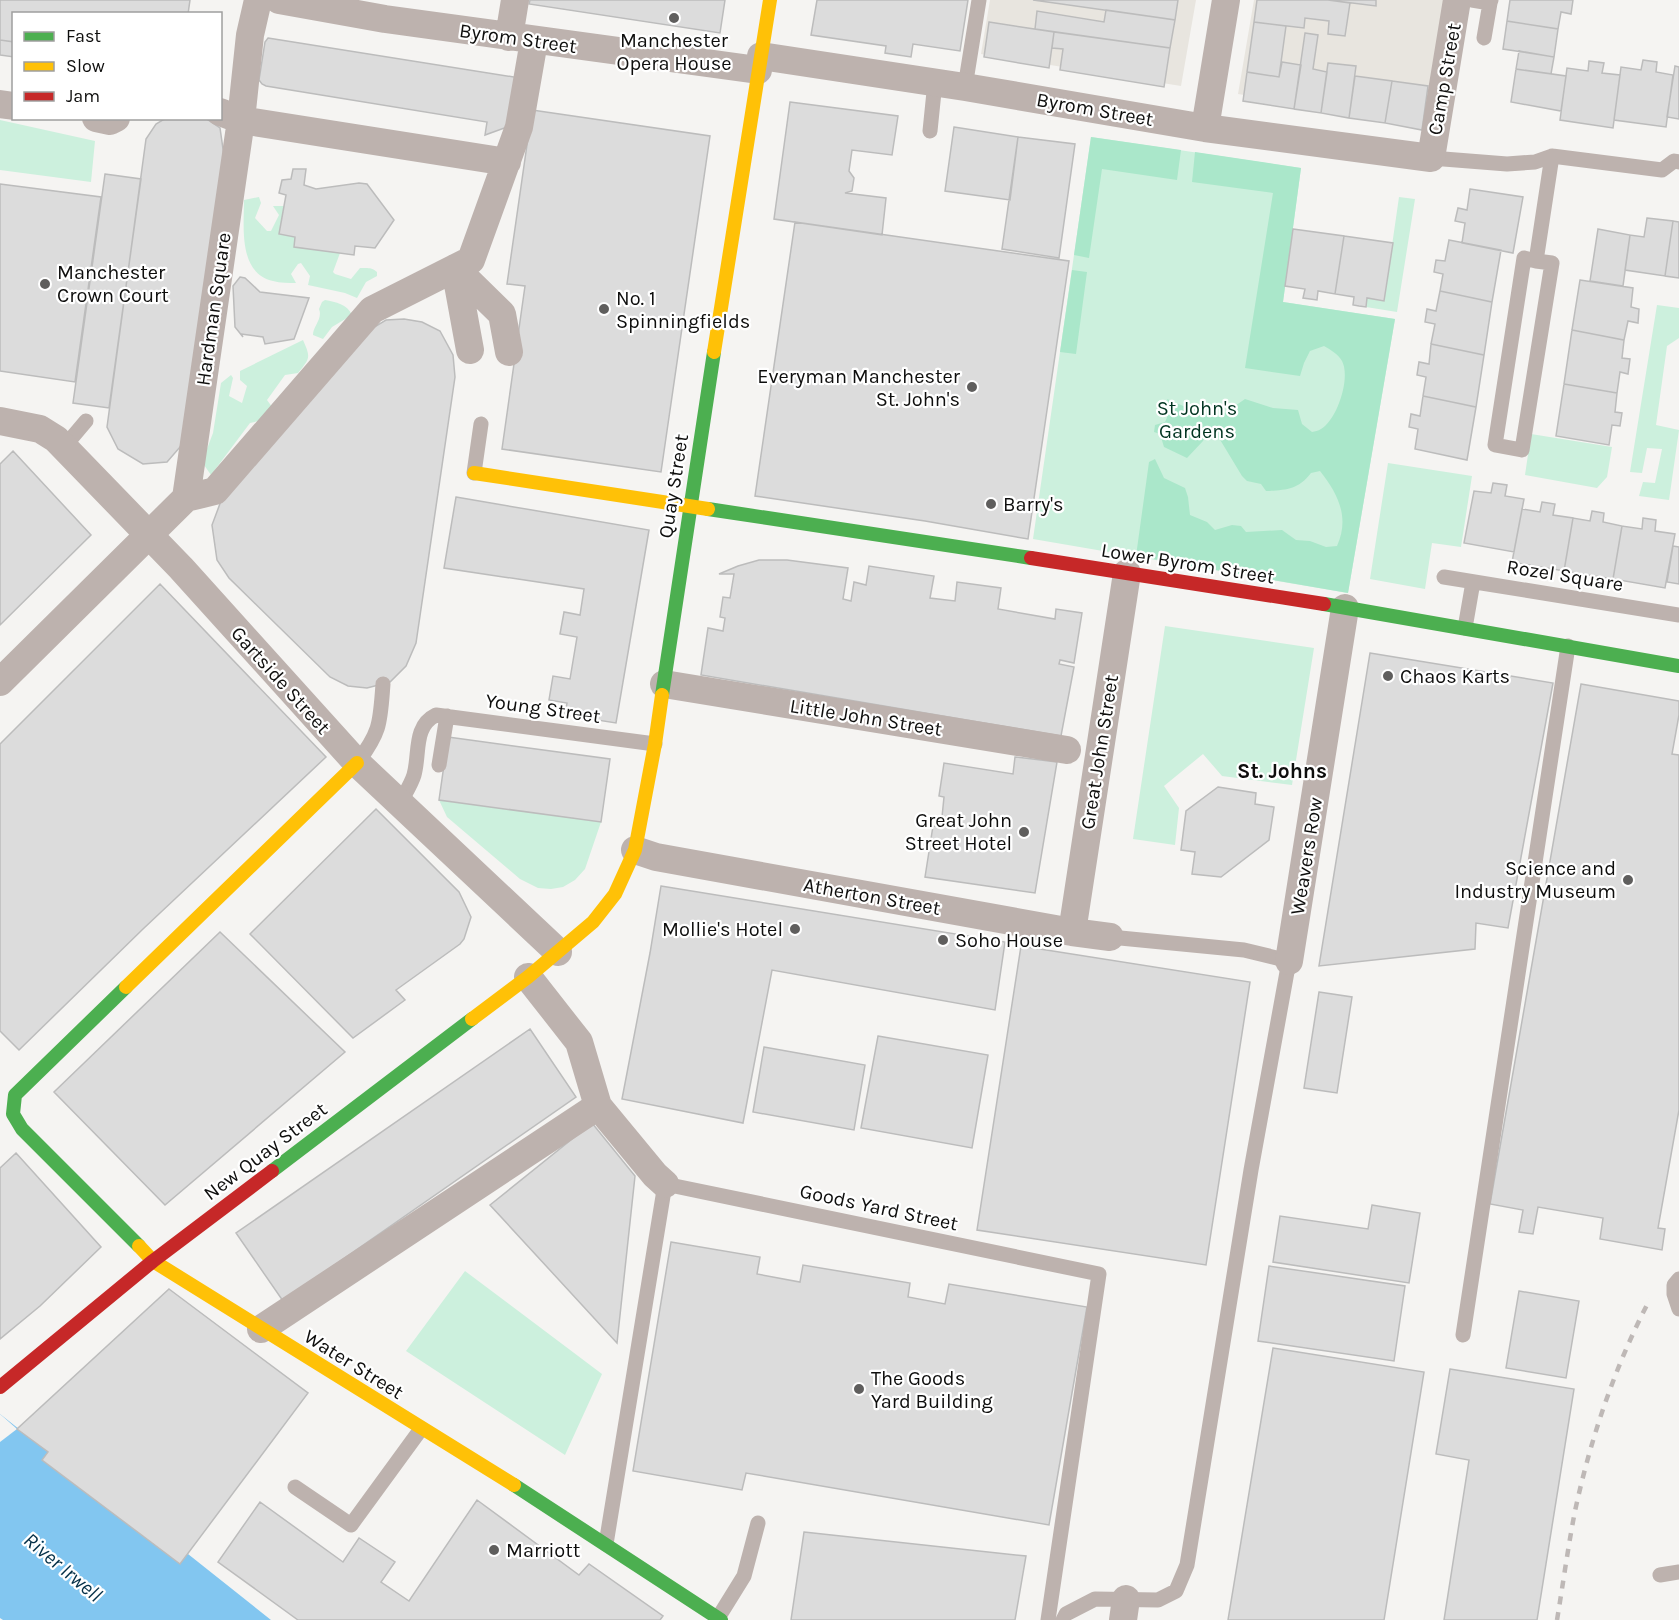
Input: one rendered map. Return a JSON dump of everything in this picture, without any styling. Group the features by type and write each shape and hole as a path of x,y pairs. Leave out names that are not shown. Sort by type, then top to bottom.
{"street":[{"name":"Hardman Square","path":"186,498 231,116 258,0"},
{"name":"Byrom Street","path":"279,0 385,19 522,39 935,82 1205,128 1431,158"},
{"path":"0,681 186,498 214,491 372,310 471,260 519,128 522,39 515,0"},
{"name":"Quay Street","path":"558,952 593,922 615,894 635,850 655,744 689,506 770,0"},
{"path":"1205,128 1226,0"},
{"name":"Camp Street","path":"1431,158 1449,16"},
{"path":"231,116 507,162"},
{"path":"455,268 470,350"},
{"path":"455,268 502,314 509,352"},
{"name":"Gartside Street","path":"0,421 40,429 56,440 154,531 181,568 357,763 399,805 558,952"},
{"path":"474,473 689,506"},
{"name":"Lower Byrom Street","path":"689,506 1345,608 1679,666"},
{"name":"Great John Street","path":"1072,932 1127,573"},
{"name":"Weavers Row","path":"1289,961 1345,608"},
{"name":"Little John Street","path":"664,684 1067,750"},
{"path":"7,1096 66,1044 357,763"},
{"name":"Atherton Street","path":"635,850 656,857 1110,937"},
{"name":"New Quay Street","path":"0,1387 153,1261 558,952"},
{"path":"528,977 579,1042 598,1106 665,1184"},
{"name":"Water Street","path":"7,1096 19,1125 153,1261 606,1544 720,1619"},
{"path":"261,1329 598,1106"}],"lane":[{"path":"965,87 979,0"},
{"path":"1472,0 1490,1 1484,38"},
{"path":"930,131 935,82"},
{"path":"1536,261 1552,156"},
{"path":"1431,158 1507,164 1535,162 1552,156 1662,170 1674,161 1679,162"},
{"path":"1524,258 1536,261 1552,263 1522,450 1495,445 1524,258"},
{"path":"64,447 86,422"},
{"path":"474,473 481,424"},
{"name":"Rozel Square","path":"1444,577 1679,615"},
{"path":"1465,628 1473,582"},
{"path":"1463,1335 1568,646"},
{"path":"357,763 371,744 380,724 383,684"},
{"name":"Young Street","path":"399,805 414,776 421,728 427,719 436,715 655,744"},
{"path":"439,765 447,716"},
{"path":"1063,1620 1066,1614 1095,1599 1124,1609 1158,1600 1176,1591 1187,1566 1251,1170 1289,961 1244,950 1110,937"},
{"path":"606,1544 665,1184"},
{"name":"Goods Yard Street","path":"665,1184 1099,1275 1047,1620"},
{"path":"1679,1279 1674,1285 1674,1294 1679,1309"},
{"path":"295,1487 351,1525 421,1429"},
{"path":"720,1619 744,1576 758,1523"},
{"path":"1660,1575 1679,1572"}],"shaded area":[{"path":"990,0 1196,0 1181,86 981,54"},
{"path":"1254,0 1444,0 1423,124 1238,94"}],"green space":[{"path":"0,120 95,141 91,182 0,170"},
{"name":"St John's Gardens","path":"1091,137 1301,168 1283,302 1395,319 1348,593 1033,539"},
{"path":"1091,137 1181,150 1177,180 1102,169 1089,258 1074,255"},
{"path":"1195,152 1301,168 1283,302 1395,319 1348,593 1136,556 1149,462 1155,459 1164,478 1185,488 1190,515 1207,522 1215,530 1232,525 1241,526 1246,532 1282,530 1296,540 1310,541 1326,547 1337,546 1341,535 1340,506 1332,488 1320,471 1311,473 1301,483 1291,488 1266,491 1261,484 1247,481 1242,476 1219,438 1207,432 1203,441 1187,458 1164,447 1160,434 1154,432 1155,425 1165,422 1169,408 1167,399 1195,411 1219,417 1245,399 1273,408 1298,410 1302,424 1312,432 1327,424 1337,408 1344,388 1342,361 1324,346 1310,351 1300,376 1245,368 1273,193 1192,182"},
{"path":"259,197 261,203 255,218 267,231 271,231 279,215 273,206 284,206 279,234 295,237 294,247 340,253 333,272 335,274 351,279 360,268 367,268 375,270 377,276 366,282 357,298 308,285 310,276 301,263 291,274 296,283 276,282 262,276 248,259 244,235 244,200"},
{"path":"1399,197 1415,199 1397,312 1366,307 1367,298 1384,301"},
{"path":"1072,270 1087,272 1076,354 1060,352"},
{"path":"325,300 344,306 352,315 332,327 323,339 313,335 320,316 319,309"},
{"path":"1657,305 1679,308 1679,338 1667,346 1656,425 1679,430 1669,500 1639,496 1643,482 1655,483 1662,449 1647,448 1642,473 1630,472"},
{"path":"303,340 308,354 305,364 298,373 285,375 267,400 275,411 268,419 250,423 211,475 202,462 213,433 221,383 231,375 233,378 229,396 242,403 247,386 240,380 240,371"},
{"path":"1531,434 1612,447 1607,477 1597,488 1525,475"},
{"path":"1388,463 1472,476 1461,547 1432,543 1425,589 1370,579"},
{"path":"1165,626 1314,648 1292,785 1222,776 1203,754 1164,786 1179,808 1175,845 1133,839"},
{"path":"439,800 601,822 585,869 575,880 563,887 538,888 520,879 447,817"},
{"path":"465,1271 602,1374 565,1455 406,1351"}],"water":[{"name":"River Irwell","path":"0,1414 48,1452 42,1460 180,1563 188,1554 271,1620 3,1620 0,1618"}],"pier":[{"path":"0,1414 17,1429 0,1442"}],"building":[{"path":"0,0 190,0 188,12 12,12 12,42 0,40"},
{"name":"Manchester Opera House","path":"530,0 725,0 720,33 529,4"},
{"path":"817,0 968,0 960,51 913,44 911,57 885,53 886,46 811,35"},
{"path":"1033,0 1178,0 1175,20"},
{"path":"1257,0 1328,0 1350,3 1345,36 1328,34 1329,21 1305,18 1304,28 1254,22"},
{"path":"1328,0 1376,0 1376,6"},
{"path":"1510,0 1573,0 1571,14 1561,12 1558,29 1507,21"},
{"path":"1106,10 1175,20 1170,48 1035,29 1037,11 1104,22"},
{"path":"1507,21 1558,29 1554,57 1503,49"},
{"path":"989,22 1054,32 1049,68 984,57"},
{"path":"1254,22 1286,26 1279,77 1247,72"},
{"path":"1054,32 1170,48 1164,87 1060,70 1063,49 1052,48"},
{"path":"1305,33 1318,35 1313,69 1327,72 1321,113 1294,109"},
{"path":"268,38 520,78 510,126 485,135 487,122 266,86 259,80 265,42"},
{"path":"0,40 12,42 12,57 0,55"},
{"path":"1519,51 1554,57 1551,74 1516,69"},
{"path":"1643,60 1657,62 1656,72 1673,75 1666,127 1614,120 1621,67 1641,70"},
{"path":"1589,61 1604,63 1602,73 1620,75 1613,128 1560,120 1567,68 1588,71"},
{"path":"1282,62 1301,65 1294,109 1243,101 1247,72 1279,77"},
{"path":"1328,63 1356,66 1349,118 1321,113"},
{"path":"1675,66 1679,67 1679,119 1667,117"},
{"path":"1516,69 1566,76 1561,111 1511,102"},
{"path":"1355,76 1392,81 1385,123 1349,118"},
{"path":"1392,81 1428,86 1422,130 1385,123"},
{"path":"790,102 898,116 892,155 852,150 849,171 854,178 852,191 845,193 886,198 882,235 774,219"},
{"name":"No. 1 Spinningfields","path":"532,110 710,136 661,472 502,449 525,286 507,284"},
{"path":"163,120 208,120 220,128 224,156 187,439 167,462 143,464 118,449 107,427 146,139 156,124"},
{"path":"954,127 1018,137 1010,200 945,191"},
{"path":"1018,137 1075,144 1059,258 1002,249"},
{"path":"293,169 306,169 304,185 316,189 367,184 394,220 375,248 355,246 354,255 294,247 295,237 279,234 286,195 279,193 282,180 291,179"},
{"path":"105,174 141,179 109,408 73,403"},
{"name":"Manchester Crown Court","path":"0,184 101,197 75,382 0,371"},
{"path":"1470,189 1523,197 1513,253 1462,243 1465,223 1455,221 1458,208 1467,210"},
{"path":"1647,218 1673,221 1665,276 1625,270 1630,235 1644,237"},
{"path":"1673,221 1679,222 1679,278 1665,276"},
{"path":"795,222 1069,261 1028,539 755,496"},
{"path":"1293,229 1344,236 1335,294 1318,291 1317,300 1303,298 1305,289 1285,286"},
{"path":"1598,229 1630,235 1623,286 1590,281"},
{"path":"1344,236 1393,243 1384,301 1367,298 1366,307 1359,306 1353,305 1354,297 1335,294"},
{"path":"1449,240 1501,250 1492,302 1440,291 1443,274 1434,272 1436,260 1445,261"},
{"path":"240,277 245,278 260,292 309,298 294,339 265,344 263,337 241,334 243,337 235,327 233,286"},
{"path":"1580,280 1633,288 1631,307 1639,309 1638,323 1628,321 1624,340 1572,330"},
{"path":"1440,291 1492,302 1484,355 1431,344 1435,324 1425,322 1427,309 1436,311"},
{"path":"404,319 422,322 440,331 453,355 455,377 416,643 406,666 390,682 367,688 348,686 330,677 229,578 217,560 212,525 221,501 366,332 386,320"},
{"path":"1572,330 1624,340 1622,358 1630,359 1628,374 1620,372 1617,393 1564,384"},
{"path":"1431,344 1484,355 1476,407 1423,396 1426,377 1417,375 1419,362 1429,364"},
{"path":"1564,384 1617,393 1615,412 1622,413 1620,426 1612,425 1609,445 1556,436"},
{"path":"1423,396 1476,407 1467,460 1415,449 1418,429 1409,427 1411,414 1420,416"},
{"path":"13,451 91,535 0,625 0,464"},
{"path":"1493,483 1507,485 1505,496 1524,499 1514,552 1464,543 1474,491 1491,493"},
{"path":"456,497 649,530 616,723 565,715 567,703 549,700 553,676 570,679 577,637 560,634 564,612 580,615 584,589 444,568"},
{"path":"1542,502 1555,504 1553,515 1573,518 1564,571 1512,562 1522,509 1540,512"},
{"path":"1592,511 1604,513 1603,522 1622,526 1613,579 1564,571 1573,518 1590,521"},
{"path":"1643,518 1656,520 1655,531 1675,534 1665,588 1613,579 1622,526 1642,529"},
{"path":"1673,546 1679,547 1679,584 1667,582"},
{"path":"759,560 787,560 848,568 843,599 851,601 854,582 866,585 869,566 934,576 930,598 955,601 957,582 1001,588 998,609 1055,619 1056,609 1082,613 1074,663 1060,660 1059,664 1074,667 1061,736 701,675 708,628 723,631 725,618 720,617 723,597 730,598 734,574 719,574"},
{"path":"160,584 326,757 143,929 19,1050 0,1031 0,744"},
{"path":"1370,653 1553,683 1508,928 1476,923 1475,949 1319,966"},
{"path":"1581,684 1679,701 1679,715 1672,754 1679,755 1679,1110 1658,1228 1665,1229 1662,1250 1600,1239 1603,1218 1538,1207 1533,1234 1519,1232 1523,1210 1490,1204"},
{"path":"448,737 610,759 601,822 439,800"},
{"path":"1015,757 1057,762 1035,893 925,877 933,826 941,827 944,797 939,796 944,763 1013,774"},
{"path":"1218,787 1256,793 1255,804 1274,807 1269,840 1221,877 1192,874 1195,852 1181,850 1186,811"},
{"path":"376,809 459,892 471,917 464,939 460,944 396,990 405,1000 353,1038 250,934"},
{"path":"661,886 1005,942 995,1010 772,970 743,1123 622,1099"},
{"path":"220,932 345,1052 165,1205 54,1092"},
{"path":"1021,946 1250,982 1206,1265 977,1230"},
{"path":"1319,992 1352,997 1337,1093 1304,1088"},
{"path":"530,1029 576,1097 283,1301 236,1233"},
{"path":"878,1036 988,1055 972,1148 861,1128"},
{"path":"764,1047 865,1065 854,1130 753,1112"},
{"path":"592,1123 635,1176 617,1343 490,1205"},
{"path":"16,1153 101,1247 40,1306 0,1339 0,1168"},
{"path":"1372,1205 1420,1213 1409,1283 1273,1262 1280,1216 1368,1229"},
{"name":"The Goods Yard Building","path":"671,1242 760,1257 757,1274 800,1282 803,1265 910,1283 908,1297 945,1304 949,1284 1087,1307 1049,1525 746,1473 742,1490 633,1471"},
{"path":"1269,1266 1405,1286 1394,1361 1258,1341"},
{"path":"169,1289 308,1393 180,1564 42,1460 48,1452 17,1429"},
{"path":"1519,1291 1579,1301 1566,1378 1506,1368"},
{"path":"1273,1348 1424,1372 1384,1620 1228,1620"},
{"path":"1450,1369 1574,1389 1537,1620 1444,1620 1469,1460 1436,1454"},
{"name":"Marriott","path":"477,1500 579,1575 589,1564 663,1616 660,1620 298,1620 218,1562 260,1502 343,1562 359,1538 395,1562 381,1582 409,1601"},
{"path":"804,1532 1026,1556 1015,1620 791,1620"}],"railway":[{"path":"1557,1620 1575,1511 1589,1456 1615,1376 1650,1299"}],"traffic: fast":[{"path":"662,695 714,352"},
{"path":"708,509 1031,558"},
{"path":"1324,604 1679,666"},
{"path":"126,987 15,1095 13,1114 22,1129 139,1246"},
{"path":"272,1171 472,1019"},
{"path":"514,1485 721,1620"}],"traffic: slow":[{"path":"714,352 770,0"},
{"path":"474,473 708,509"},
{"path":"472,1019 528,977 593,922 615,894 635,850 662,695"},
{"path":"126,987 357,763"},
{"path":"139,1246 153,1261 514,1485"}],"traffic: jam":[{"path":"1031,558 1324,604"},
{"path":"0,1387 153,1261 272,1171"}],"place":[{"name":"Manchester Opera House","path":"674,18"},
{"name":"Manchester Crown Court","path":"45,284"},
{"name":"No. 1 Spinningfields","path":"604,309"},
{"name":"Everyman Manchester St. John's","path":"972,387"},
{"name":"Barry's","path":"991,504"},
{"name":"Chaos Karts","path":"1388,676"},
{"name":"Great John Street Hotel","path":"1024,832"},
{"name":"Science and Industry Museum","path":"1628,880"},
{"name":"Mollie's Hotel","path":"795,929"},
{"name":"Soho House","path":"943,940"},
{"name":"The Goods Yard Building","path":"859,1389"},
{"name":"Marriott","path":"494,1550"}],"district":[{"name":"St. Johns","path":"1282,771"}]}
